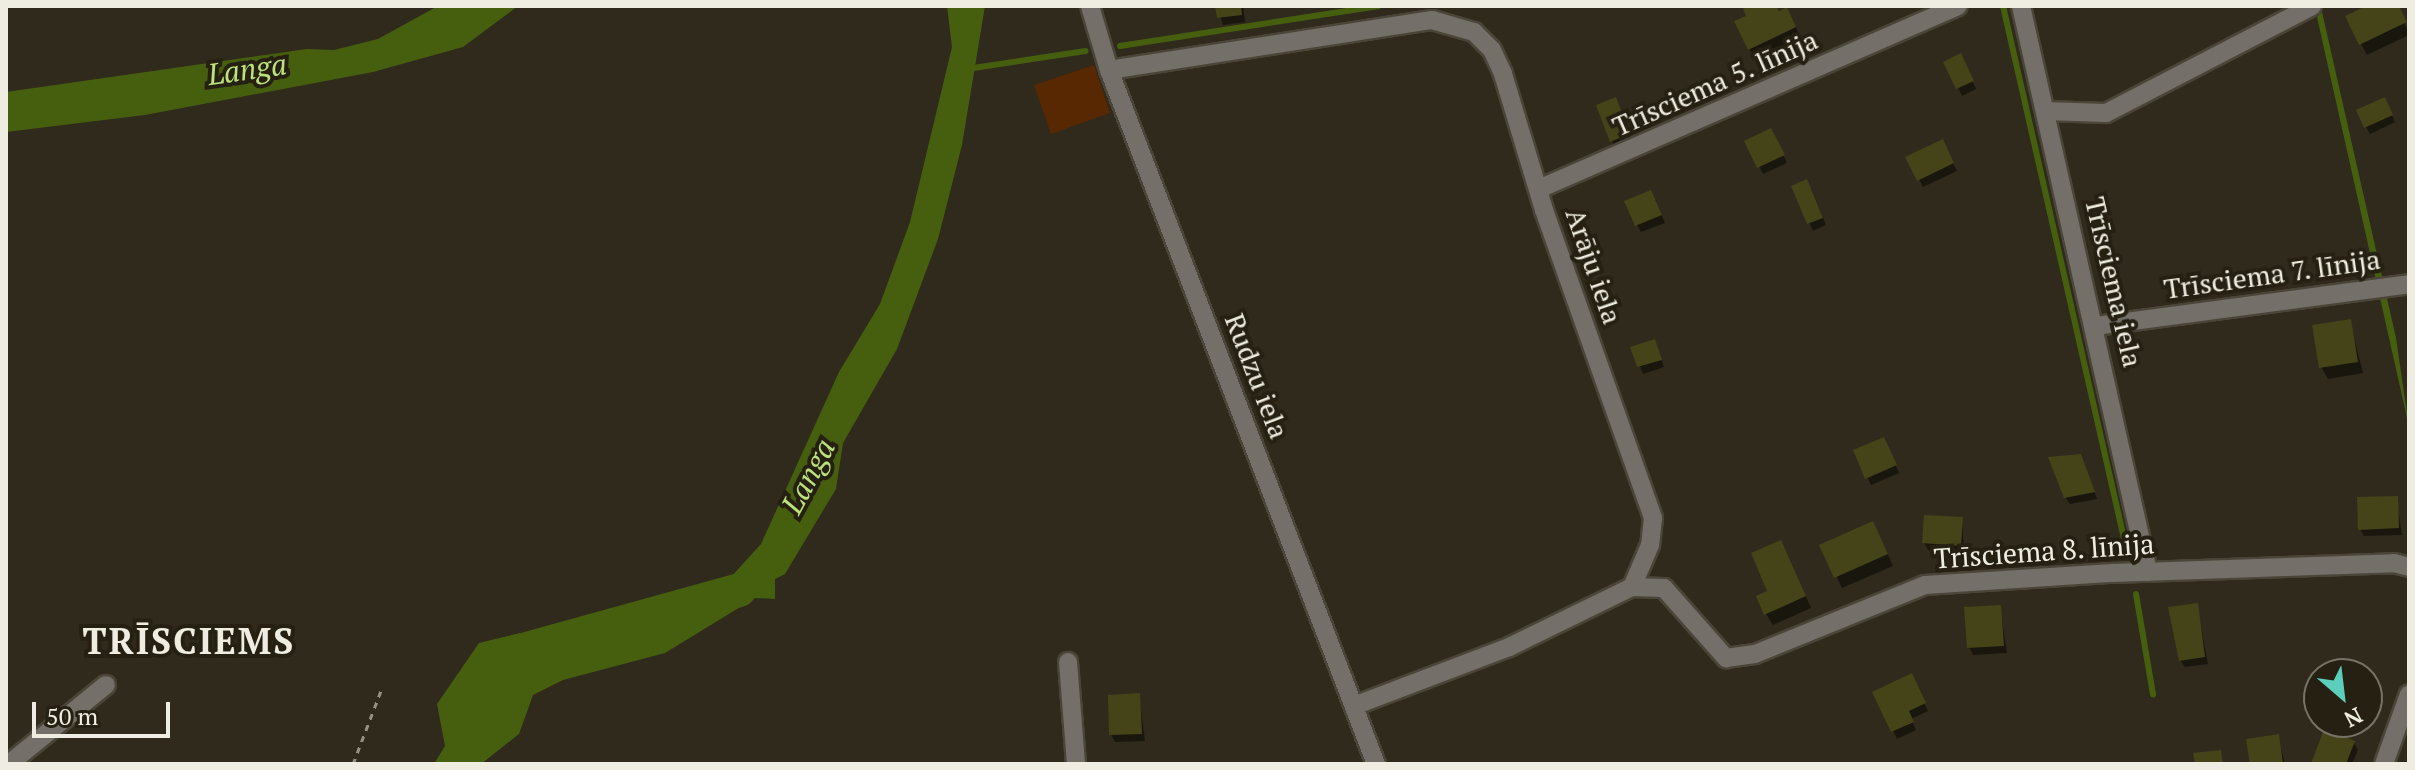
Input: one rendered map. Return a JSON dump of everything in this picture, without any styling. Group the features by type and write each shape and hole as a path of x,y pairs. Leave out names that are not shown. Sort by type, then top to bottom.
{"street":[{"name":"Rudzu iela","path":"1090,6 1109,70 1376,764"},
{"name":"Trīsciema 5. līnija","path":"1539,189 1958,6"},
{"name":"Trīsciema iela","path":"2021,6 2096,326 2148,572"},
{"path":"2045,111 2106,113 2312,6"},
{"name":"Arāju iela","path":"1109,70 1407,14 1454,24 1474,32 1492,50 1653,518 1650,545 1632,587"},
{"name":"Trīsciema 7. līnija","path":"2096,326 2409,284"},
{"name":"Trīsciema 8. līnija","path":"1632,587 1664,588 1726,658 1755,654 1925,585 2148,572 2394,563 2409,567"},
{"path":"1354,706 1509,647 1632,587"},
{"path":"1068,662 1076,764"},
{"path":"9,764 106,685"},
{"path":"2384,764 2409,694"}],"path":[{"path":"353,764 382,688"}],"shaded area":[{"path":"1094,65 1110,113 1051,134 1034,85"}],"water":[{"path":"438,6 518,6 463,47 373,72 145,115 6,132 6,92 307,49 334,50 378,39"},
{"path":"947,6 985,6 962,145 938,239 897,349 843,443 836,489 785,574 775,579 775,599 755,598 665,653 563,680 533,695 519,734 481,764 434,764 445,746 437,704 479,643 520,633 560,643 594,629 649,615 668,616 720,589 761,544 839,372 880,304 910,222 952,47"},
{"path":"2322,12 2396,338 2409,427 2317,17"}],"building":[{"path":"1215,6 1241,6 1242,15 1217,18"},
{"path":"1748,6 1776,6 1779,11 1787,7 1796,27 1748,50 1734,21 1746,16 1743,9"},
{"path":"2366,6 2399,6 2407,22 2359,45 2345,16"},
{"path":"1961,53 1974,81 1956,89 1943,62"},
{"path":"1616,97 1630,134 1610,142 1596,105"},
{"path":"2385,97 2393,115 2364,128 2356,110"},
{"path":"1771,128 1785,155 1757,168 1744,141"},
{"path":"1943,139 1954,163 1917,181 1905,157"},
{"path":"1807,179 1823,218 1807,224 1791,186"},
{"path":"1651,190 1662,215 1635,226 1624,201"},
{"path":"2351,319 2358,362 2319,368 2312,325"},
{"path":"1655,339 1662,360 1637,367 1630,347"},
{"path":"1884,437 1897,465 1865,479 1853,450"},
{"path":"2081,454 2095,492 2064,498 2048,457"},
{"path":"2398,496 2399,528 2358,530 2357,497"},
{"path":"1924,515 1963,517 1961,546 1922,543"},
{"path":"1873,521 1888,554 1834,578 1819,545"},
{"path":"1781,540 1806,596 1764,615 1756,596 1767,591 1751,553"},
{"path":"2198,603 2205,657 2179,661 2168,607"},
{"path":"2001,605 2004,646 1967,648 1964,607"},
{"path":"1912,673 1926,703 1909,711 1914,722 1891,732 1872,692"},
{"path":"1140,693 1142,734 1109,735 1108,695"},
{"path":"2279,734 2283,764 2250,764 2246,739"},
{"path":"2321,738 2355,741 2346,764 2311,764"},
{"path":"2221,750 2223,764 2195,764 2193,753"}],"waterway":[{"path":"1120,46 1379,6"},
{"path":"2003,6 2127,552"},
{"path":"967,69 1086,51"},
{"name":"Langa","path":"505,655 739,590"},
{"path":"2136,594 2153,695"}],"district":[{"name":"TRĪSCIEMS","path":"189,641"}]}
